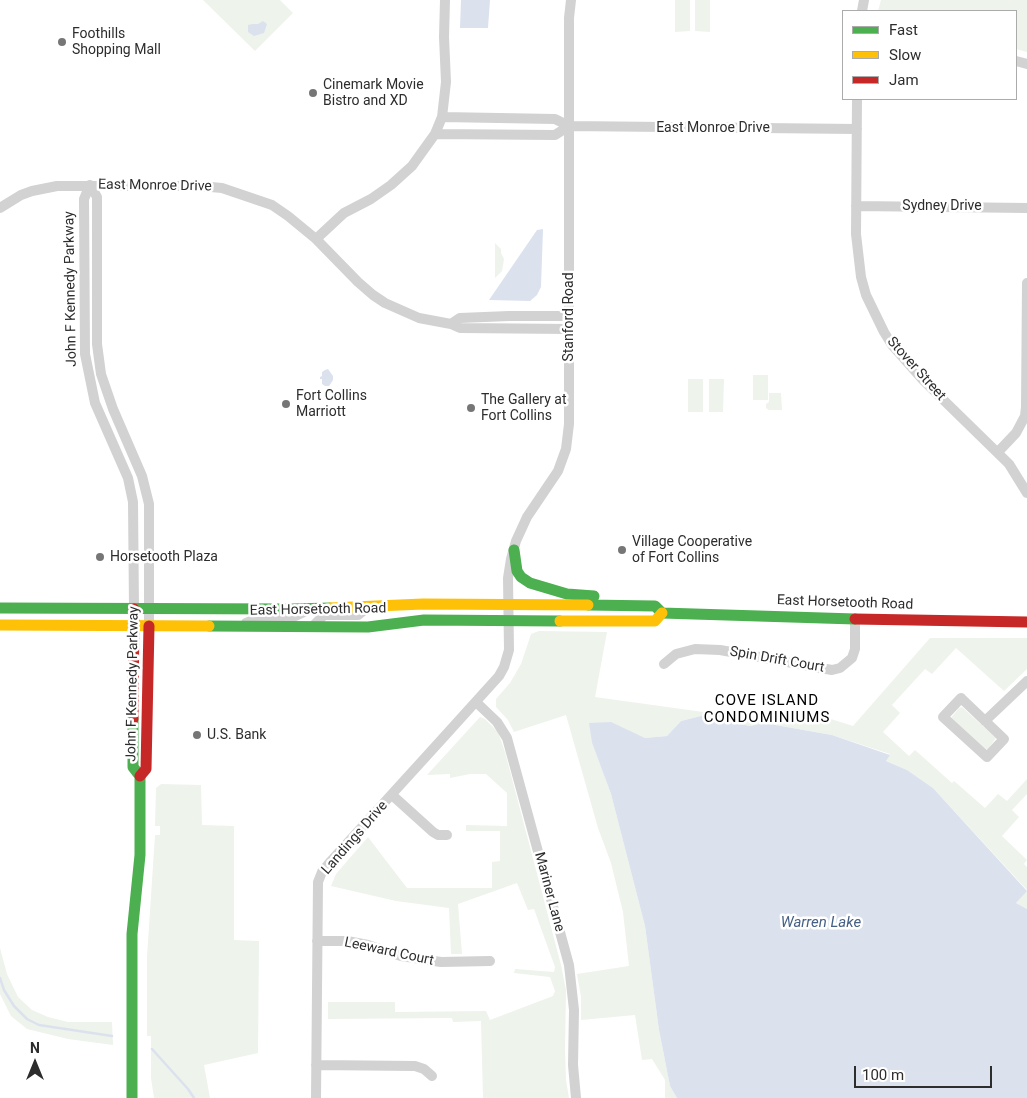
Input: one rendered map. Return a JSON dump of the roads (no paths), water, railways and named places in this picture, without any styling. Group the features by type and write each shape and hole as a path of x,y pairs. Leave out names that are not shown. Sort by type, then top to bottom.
{"main road":[{"path":"514,550 517,571 521,577 530,583 572,595 646,599 657,609"},
{"name":"East Horsetooth Road","path":"0,608 310,608 423,604 508,605 657,609 855,619 1027,622"},
{"name":"John F Kennedy Parkway","path":"132,1098 132,953 140,855 140,776 133,767 132,626 134,608"},
{"name":"East Horsetooth Road","path":"0,625 368,627 424,620 655,621 657,609"},
{"name":"John F Kennedy Parkway","path":"140,776 146,769 149,626"}],"street":[{"path":"316,239 344,214 371,199 398,179 422,155 435,134 442,117 446,82 445,0"},
{"name":"Stanford Road","path":"508,620 508,578 520,530 558,471 566,449 569,424 569,18 571,0"},
{"name":"Stover Street","path":"857,100 856,234 861,277 866,295 892,345 923,380 998,452 1017,475 1027,493"},
{"name":"East Monroe Drive","path":"442,117 555,119 569,126 857,129"},
{"name":"East Monroe Drive","path":"435,134 555,135 569,126"},
{"name":"John F Kennedy Parkway","path":"90,185 96,197 98,356 112,409 147,493 150,514 149,626"},
{"name":"John F Kennedy Parkway","path":"90,185 84,199 84,354 95,403 128,478 134,502 134,608"},
{"name":"East Monroe Drive","path":"0,208 21,195 57,186 200,186 222,188 272,206 288,216 316,239 358,282 385,303 419,318 451,324 460,328 569,329"},
{"name":"Sydney Drive","path":"856,206 1027,208"},
{"path":"998,452 1016,433 1025,416 1027,283"},
{"name":"East Monroe Drive","path":"451,324 460,318 569,316"},
{"path":"314,626 324,615 358,614 368,607"},
{"path":"238,626 259,618 290,618 310,608"},
{"name":"Spin Drift Court","path":"664,664 676,654 685,650 695,649 720,650 832,670 840,668 852,658 855,649 855,619"},
{"name":"Landings Drive","path":"316,1098 318,882 322,872 499,676 509,650 508,620"},
{"path":"985,721 1027,681"},
{"path":"961,698 985,721 1004,739 987,757 943,717 961,698"},
{"name":"Mariner Lane","path":"476,702 497,722 507,738 569,965 574,1010 573,1065 576,1098"},
{"path":"392,795 433,832 438,835 447,835"},
{"name":"Leeward Court","path":"317,941 347,941 368,945 401,956 441,962 490,961"},
{"path":"316,1065 416,1066 424,1069 432,1076"}],"water":[{"path":"461,0 490,0 488,28 460,28"},
{"path":"263,21 267,24 264,33 254,36 248,32 248,25 258,24"},
{"path":"543,229 541,287 537,295 530,301 489,300 537,230"},
{"path":"328,369 333,376 333,380 329,386 325,386 322,384 320,377 322,372"},
{"name":"Warren Lake","path":"701,716 750,726 764,723 832,735 890,755 886,761 907,770 933,788 1027,891 1016,903 1027,909 1027,1098 677,1098 670,1086 659,1030 645,926 611,794 592,743 589,723 611,722 645,738 667,736 681,721"}],"waterway":[{"path":"0,978 4,990 14,1006 27,1019 39,1025 112,1036"},
{"path":"152,1049 194,1098"}],"place":[{"name":"Foothills Shopping Mall","path":"62,42"},
{"name":"Cinemark Movie Bistro and XD","path":"313,93"},
{"name":"Fort Collins Marriott","path":"286,404"},
{"name":"The Gallery at Fort Collins","path":"471,408"},
{"name":"Village Cooperative of Fort Collins","path":"622,550"},
{"name":"Horsetooth Plaza","path":"100,557"},
{"name":"U.S. Bank","path":"197,735"}],"district":[{"name":"COVE ISLAND CONDOMINIUMS","path":"767,710"}]}
